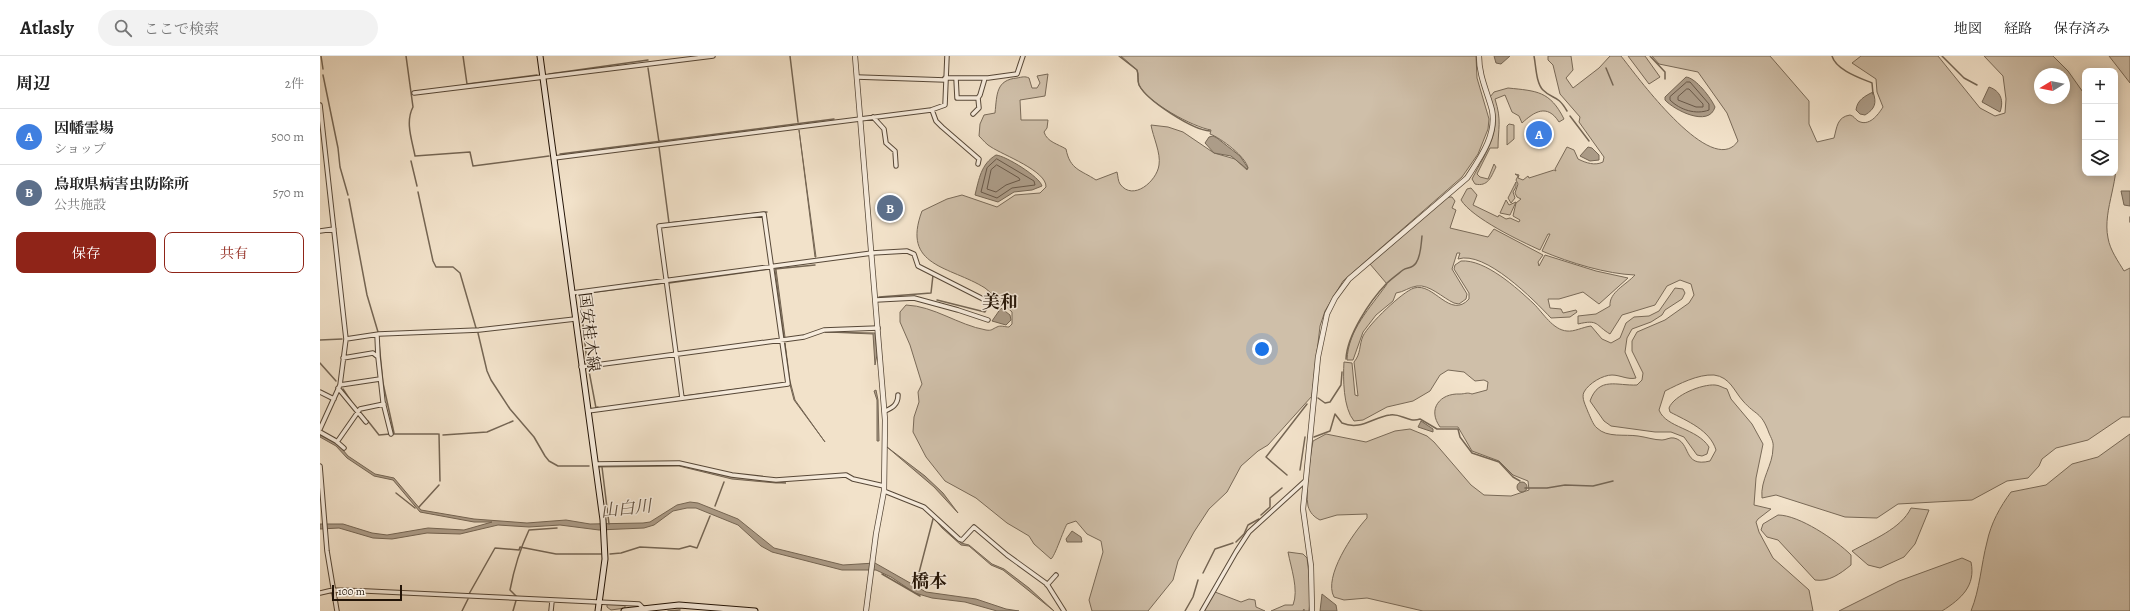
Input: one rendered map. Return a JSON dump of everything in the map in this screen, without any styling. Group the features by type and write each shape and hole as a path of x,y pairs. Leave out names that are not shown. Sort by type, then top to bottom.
{"main road":[{"name":"国安桂木線","path":"540,56 594,464 603,520 605,559 598,611"},
{"path":"624,611 679,605 754,611"}],"street":[{"path":"414,93 713,56"},
{"path":"855,56 885,411 884,488 870,574 866,611"},
{"path":"554,158 932,110 945,105 947,56"},
{"path":"857,77 945,79 985,78 1016,74 1023,56"},
{"path":"1312,611 1311,566 1303,509 1318,357 1327,314 1335,298 1349,279 1467,178 1480,158 1490,136 1493,119 1479,68 1479,56"},
{"path":"956,78 957,98 978,98"},
{"path":"973,114 979,108 978,98 985,78"},
{"path":"320,105 346,339 339,386 320,429"},
{"path":"932,110 936,121 979,159 978,164"},
{"path":"873,117 884,129 886,143 895,151 896,166"},
{"path":"588,411 788,384 764,214 659,226 682,398"},
{"path":"320,231 334,229"},
{"path":"572,293 872,253 910,251 914,254 918,266 995,305"},
{"path":"876,300 914,298 988,320"},
{"path":"346,339 377,335 479,330 575,319"},
{"path":"581,367 782,341 804,337 824,330 878,328"},
{"path":"377,335 380,379 391,434"},
{"path":"343,358 373,353 378,357"},
{"path":"339,386 380,379"},
{"path":"339,386 357,412 366,422"},
{"path":"320,392 334,399"},
{"path":"885,411 893,407 898,400 898,395"},
{"path":"337,442 360,409 384,404"},
{"path":"320,432 344,448"},
{"path":"594,464 679,463 732,475 776,480 846,475 848,478 884,488 924,508 959,539 962,540 974,527 1007,555 1047,585 1064,611"},
{"path":"320,466 327,551 337,611"},
{"path":"1202,611 1249,532 1305,481"},
{"path":"1047,585 1056,575"},
{"path":"320,593 333,590 639,604 646,609"},
{"path":"551,611 552,601"}],"shaded area":[{"path":"1121,56 1476,56 1477,78 1489,119 1488,129 1478,154 1462,177 1343,281 1325,311 1320,326 1312,396 1268,445 1258,451 1241,466 1227,492 1209,509 1194,532 1178,561 1173,580 1148,611 1092,611 1089,600 1103,552 1101,541 1087,534 1076,521 1067,524 1051,559 1034,544 1029,536 1007,523 976,498 945,481 926,457 913,432 914,417 919,402 918,392 922,384 910,345 900,322 900,312 906,305 916,306 936,312 976,328 988,330 998,326 1009,327 1012,324 1012,312 985,288 944,269 932,262 923,254 918,244 917,229 922,211 947,199 962,195 997,207 1015,195 1040,193 1046,187 1040,175 990,146 979,136 980,124 984,115 995,113 999,89 1001,85 1010,79 1028,77 1032,88 1037,88 1040,83 1037,76 1048,74 1045,96 1020,100 1021,120 1048,120 1047,128 1044,132 1045,135 1053,142 1066,149 1070,161 1077,169 1096,180 1117,172 1119,183 1125,189 1131,191 1138,190 1149,183 1154,177 1159,165 1158,150 1151,125 1168,127 1183,132 1214,153 1235,159 1247,170 1248,168 1246,164 1238,153 1210,134 1211,130 1193,124 1172,113 1144,92 1139,85 1137,70"},
{"path":"1548,56 1571,56 1573,70 1566,78 1573,88 1599,68 1610,56 1621,56 1658,102 1675,120 1694,136 1711,147 1726,149 1738,141 1727,113 1698,72 1659,64 1652,56 1770,56 1809,101 1809,124 1817,142 1834,138 1838,123 1842,118 1850,115 1858,121 1866,122 1876,117 1883,107 1877,92 1876,79 1852,63 1861,56 1938,56 1980,108 1995,116 2005,113 2006,99 2003,76 1984,56 2053,56 2065,68 2034,68 2034,104 2070,104 2070,74 2082,91 2082,176 2115,176 2109,205 2107,227 2110,247 2114,255 2124,271 2130,268 2130,417 2122,417 2088,440 2056,448 2042,459 2039,466 2028,478 2007,481 1972,500 1898,504 1877,518 1845,517 1776,495 1762,498 1763,485 1771,460 1773,446 1772,440 1761,417 1743,401 1728,381 1719,376 1702,376 1665,391 1659,410 1668,421 1704,441 1709,447 1707,454 1702,456 1697,455 1684,437 1671,432 1655,432 1611,426 1604,421 1590,401 1594,393 1598,388 1604,385 1637,385 1642,380 1643,373 1632,351 1632,341 1637,332 1665,320 1689,303 1694,295 1691,284 1680,280 1667,286 1655,305 1622,315 1610,334 1596,324 1590,322 1578,324 1578,316 1596,314 1610,306 1610,301 1615,293 1635,275 1613,273 1588,267 1564,260 1542,251 1550,234 1548,234 1540,250 1509,235 1486,221 1475,214 1461,200 1467,189 1471,188 1477,195 1473,205 1498,217 1499,215 1506,219 1510,218 1519,222 1520,220 1513,216 1516,203 1521,199 1517,197 1515,193 1518,184 1516,180 1518,176 1515,174 1519,175 1518,178 1523,180 1528,176 1529,178 1554,170 1556,171 1555,169 1567,147 1574,150 1578,159 1587,163 1594,164 1603,162 1604,157 1579,122 1580,117 1560,94 1553,65 1548,60"},
{"path":"1628,56 1645,56 1660,77 1649,84"},
{"path":"2109,56 2130,56 2130,83"},
{"path":"1508,88 1527,90 1542,94 1553,103 1564,119 1559,122 1550,113 1540,111 1522,123 1519,116 1512,112 1505,95 1495,99 1499,119 1498,148 1490,148 1477,174 1480,177 1488,179 1494,164 1496,167 1491,178 1486,183 1479,185 1475,184 1472,179 1488,149 1494,130 1494,109 1490,97 1494,92"},
{"path":"1509,124 1514,125 1514,139 1507,145 1507,126"},
{"path":"1516,182 1516,187 1513,192 1515,198 1511,203 1508,198"},
{"path":"1448,197 1452,197 1455,201 1452,208 1456,210 1450,228 1488,237 1494,229 1543,255 1538,262 1539,266 1545,255 1596,271 1628,278 1599,304 1583,292 1559,299 1548,299 1550,308 1561,309 1563,313 1576,310 1577,312 1570,317 1551,318 1521,289 1495,269 1482,262 1469,258 1458,259 1460,253 1457,253 1452,269 1467,294 1466,299 1459,304 1454,303 1431,289 1422,286 1417,286 1396,293 1393,301 1376,315 1363,332 1353,360 1347,360 1348,349 1356,329 1387,284 1370,264"},
{"path":"1506,200 1509,205 1516,202 1510,215 1500,213"},
{"path":"1461,261 1480,265 1500,276 1527,297 1557,328 1570,331 1591,326 1602,339 1611,343 1620,338 1626,323 1634,317 1649,316 1659,311 1675,288 1683,289 1685,293 1682,299 1665,310 1662,315 1651,322 1632,329 1627,338 1625,352 1636,378 1608,375 1593,383 1583,394 1588,412 1593,423 1601,431 1616,435 1638,436 1659,440 1674,438 1680,440 1688,454 1695,461 1710,461 1716,450 1709,437 1697,427 1670,412 1669,408 1676,399 1696,388 1709,385 1718,385 1727,389 1731,399 1752,424 1763,444 1756,478 1754,505 1771,509 1756,522 1759,532 1773,558 1809,590 1813,611 1423,611 1367,598 1344,600 1334,597 1332,588 1336,567 1354,534 1367,518 1367,514 1337,515 1320,520 1311,513 1307,499 1307,483 1313,441 1326,434 1366,442 1395,431 1410,429 1427,436 1434,442 1471,485 1484,495 1511,496 1529,490 1528,481 1513,475 1499,461 1472,451 1458,427 1440,427 1436,420 1435,408 1441,399 1453,394 1472,394 1487,390 1488,382 1484,380 1475,381 1464,372 1448,370 1440,375 1430,391 1413,401 1387,407 1363,420 1354,421 1348,409 1344,384 1344,362 1352,363 1355,395 1358,396 1354,362 1358,356 1362,339 1366,331 1394,302 1414,288 1428,290 1455,305 1462,304 1469,299 1469,293 1454,269 1455,265"},
{"path":"2130,434 2130,611 1971,611 1993,522 2011,492 2046,485 2072,464 2098,457"},
{"path":"1911,508 1929,510 1915,544 1904,557 1880,568 1868,565 1852,551 1893,528"},
{"path":"1778,515 1796,519 1817,529 1836,542 1851,555 1851,565 1830,579 1815,580 1778,540 1767,537 1761,530 1763,524"},
{"path":"1288,552 1303,554 1307,558 1311,591 1309,611 1304,611 1304,609 1303,611 1271,611 1285,605 1293,605 1295,599 1295,586"},
{"path":"1962,558 1971,562 1972,571 1969,585 1961,597 1942,611 1839,611 1899,581"},
{"path":"1215,592 1241,602 1249,599 1255,600 1256,607 1265,611 1204,611"},
{"path":"607,604 625,605 625,608 611,610 607,607"}],"water":[{"path":"1494,56 1510,56 1501,64 1496,63"},
{"path":"1686,77 1690,78 1703,89 1715,107 1711,113 1706,116 1699,117 1683,112 1665,100 1665,97"},
{"path":"1989,87 1999,94 2002,104 2000,112 1982,102"},
{"path":"1873,92 1875,103 1873,108 1865,115 1860,114 1856,110 1858,104 1864,97"},
{"path":"799,130 816,257 815,257"},
{"path":"1213,136 1240,156 1248,168 1247,169 1231,156 1214,153 1205,143 1209,137"},
{"path":"1588,147 1592,148 1599,155 1599,160 1590,161 1580,156"},
{"path":"996,155 1007,159 1029,172 1040,182 1042,186 1032,190 1014,192 998,202 975,195 981,172 987,163"},
{"path":"2121,191 2130,191 2130,206 2124,205"},
{"path":"776,269 785,337 775,270"},
{"path":"579,294 580,294 587,362"},
{"path":"1001,308 1010,315 1011,320 1006,325 992,321"},
{"path":"825,332 875,333 877,355 875,365 873,334"},
{"path":"785,343 790,381 795,400 825,442 794,400 789,381"},
{"path":"876,390 878,400 879,441 877,441 877,400 874,391"},
{"path":"1421,421 1433,429 1433,432 1418,427"},
{"path":"320,435 338,444 348,456 375,474 394,478 421,510 474,519 527,523 566,520 590,524 643,523 650,522 677,505 690,502 698,503 738,519 774,548 843,565 875,563 926,592 976,599 1006,609 1019,611 997,611 965,602 932,598 915,593 891,577 876,570 842,570 772,552 761,546 738,525 696,508 673,511 654,525 644,528 599,530 560,525 529,527 498,525 460,534 427,533 392,539 373,538 339,528 320,529 320,524 343,524 372,533 387,535 428,528 464,530 492,522 474,522 420,512 393,480 374,476 347,458 336,446 320,437"},
{"path":"887,447 925,476 943,493 958,513 934,487"},
{"path":"609,465 680,465 732,477 786,483 732,479 679,466 598,467"},
{"path":"1522,482 1527,487 1522,492 1517,487"},
{"path":"933,517 961,543 969,545 992,564 1004,569 1029,588 1054,611 1003,570 991,565 969,546 961,545 942,528"},
{"path":"1072,531 1081,537 1082,542 1067,542 1066,539"},
{"path":"1322,594 1336,605 1337,611 1320,611"}],"waterway":[{"path":"321,56 323,69"},
{"path":"406,56 413,107 409,125 415,156 470,152 473,166 549,156"},
{"path":"463,56 467,84 537,75"},
{"path":"790,56 798,122"},
{"path":"1119,56 1137,70 1139,85 1151,99 1171,114 1193,126 1210,131"},
{"path":"1534,56 1541,87 1546,93 1558,100 1567,111"},
{"path":"1650,56 1665,72 1665,79"},
{"path":"1832,56 1834,61 1843,69 1872,83 1873,94"},
{"path":"1942,56 1964,78 1977,85"},
{"path":"549,74 648,60"},
{"path":"648,68 659,142"},
{"path":"1606,68 1613,85"},
{"path":"323,75 338,148 340,167 348,195"},
{"path":"1570,116 1589,141"},
{"path":"560,154 834,119"},
{"path":"659,147 669,223 767,212"},
{"path":"411,161 417,186"},
{"path":"418,192 433,261 436,267 453,267 460,273 476,328"},
{"path":"349,199 367,295 378,332"},
{"path":"2130,217 2130,222"},
{"path":"1346,359 1347,350 1355,329 1373,300 1390,280 1403,270 1413,266 1418,260 1422,236"},
{"path":"775,269 815,265"},
{"path":"669,283 770,269"},
{"path":"879,297 931,293 933,275"},
{"path":"581,294 664,283"},
{"path":"937,300 985,312 989,305"},
{"path":"478,333 487,371 491,380 510,409 534,437 549,461 558,466 589,466"},
{"path":"320,340 342,339"},
{"path":"379,343 383,383 394,433"},
{"path":"320,363 336,381"},
{"path":"589,371 596,408 598,407"},
{"path":"1318,398 1325,403 1330,402 1341,385 1342,372"},
{"path":"685,396 785,383"},
{"path":"343,389 351,401"},
{"path":"1287,475 1266,457 1307,404"},
{"path":"1314,437 1330,431 1335,414 1342,423 1349,425 1361,425 1390,415 1398,415 1412,420 1420,419 1437,429 1458,429 1460,437 1472,453 1499,462 1513,477 1520,481"},
{"path":"368,421 379,435 390,434"},
{"path":"443,435 487,432 513,421"},
{"path":"393,434 438,434"},
{"path":"439,434 440,481"},
{"path":"1300,470 1305,437"},
{"path":"602,467 609,524"},
{"path":"1525,488 1547,488 1565,485 1593,486 1613,481"},
{"path":"715,506 724,482"},
{"path":"419,507 439,485"},
{"path":"1261,515 1270,507 1270,498 1282,488"},
{"path":"396,493 415,508"},
{"path":"610,554 621,553 640,547 679,549 690,546 697,548 710,516"},
{"path":"915,588 933,519"},
{"path":"1236,542 1244,534 1248,525 1259,519"},
{"path":"513,611 517,597 510,590 513,574 529,530 557,528"},
{"path":"1203,573 1215,549 1233,543"},
{"path":"469,594 495,548 519,550 520,547 556,554 601,554"},
{"name":"山白川","path":"882,574 920,596"},
{"path":"1185,611 1193,597 1198,580"},
{"path":"462,611 468,599"},
{"path":"668,611 680,610"}],"place":[{"name":"因幡霊場","path":"1539,134"},
{"name":"鳥取県病害虫防除所","path":"890,208"}],"district":[{"name":"美和","path":"1000,302"},
{"name":"橋本","path":"929,581"}]}
